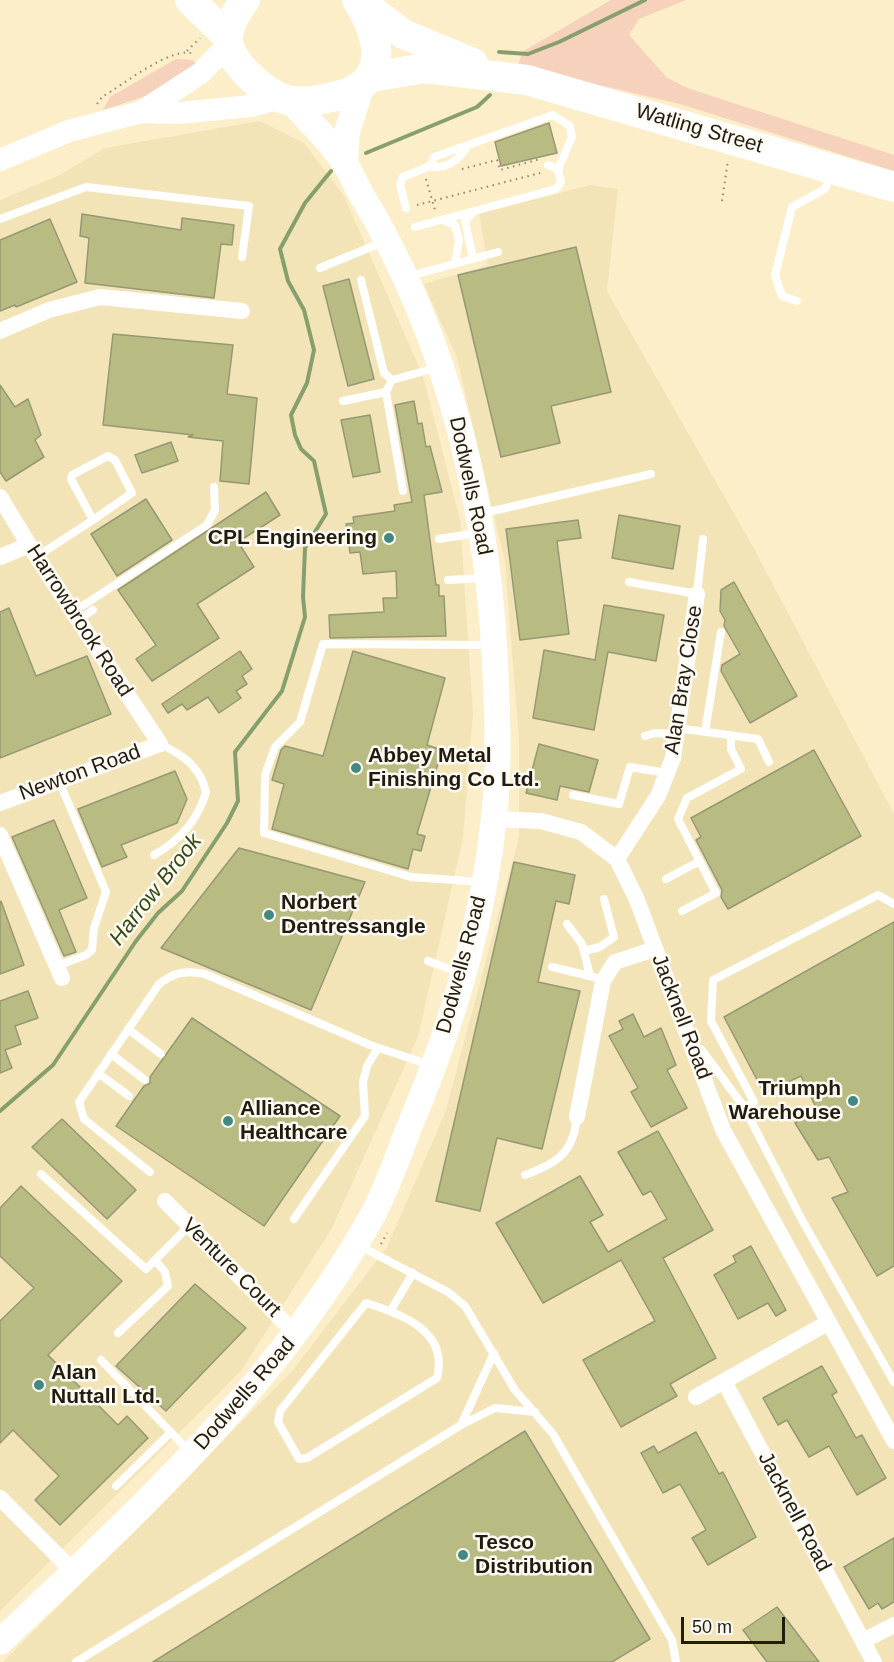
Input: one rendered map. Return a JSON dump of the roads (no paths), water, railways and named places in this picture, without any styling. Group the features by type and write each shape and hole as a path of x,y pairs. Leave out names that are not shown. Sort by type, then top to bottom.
{"highway":[{"path":"190,0 249,76 286,100"},
{"path":"220,39 245,0"},
{"path":"358,0 370,21 377,45 366,83"},
{"name":"Watling Street","path":"358,0 403,33 503,76"},
{"name":"Watling Street","path":"286,100 320,100 366,83 424,68 503,76 575,93 894,187"}],"main road":[{"path":"141,112 201,73 220,39"},
{"path":"345,163 347,132 366,83"},
{"path":"0,160 69,131 141,112 178,113 286,100"},
{"name":"Dodwells Road","path":"0,1642 193,1454 299,1332 373,1216 433,1066 475,932 494,819 498,733 495,644 488,578 481,523 463,441 441,367 389,240 345,163 286,100"}],"street":[{"path":"0,331 50,310 100,297 242,311"},
{"name":"Harrowbrook Road","path":"0,496 33,551 160,744"},
{"path":"0,557 33,551"},
{"name":"Alan Bray Close","path":"617,859 658,796 667,773 677,731 697,594"},
{"name":"Newton Road","path":"0,803 160,744"},
{"name":"Jacknell Road","path":"494,819 541,821 581,832 617,859 637,900 723,1130 894,1441"},
{"path":"0,836 59,972"},
{"path":"577,1117 597,978 615,962 655,949"},
{"name":"Venture Court","path":"165,1201 286,1324 299,1332"},
{"path":"696,1397 725,1383 829,1323"},
{"name":"Jacknell Road","path":"725,1383 874,1662"},
{"path":"0,1498 74,1572"},
{"path":"863,1641 894,1625"}],"lane":[{"path":"406,208 402,191 403,177 430,166 434,158 452,149 467,147 490,136 553,115 570,126 573,137 558,169 561,182 556,189 415,227"},
{"path":"546,161 558,169"},
{"path":"797,302 782,296 775,275 792,207 825,189 834,168"},
{"path":"0,219 86,187 249,206 242,257"},
{"path":"473,258 465,221 475,211"},
{"path":"441,220 455,225 459,240 455,263"},
{"path":"320,268 389,240"},
{"path":"406,278 498,252"},
{"path":"362,280 384,373 392,380"},
{"path":"403,491 386,392 392,380 441,367"},
{"path":"343,401 386,392"},
{"path":"33,551 93,520 132,493 115,460 108,456 72,475 71,478 93,520"},
{"path":"439,538 481,523 651,474"},
{"path":"75,616 207,525 215,510 214,487"},
{"path":"629,582 697,594 703,539"},
{"path":"448,580 488,578"},
{"path":"75,616 93,609"},
{"path":"705,732 721,632"},
{"path":"484,882 411,876 264,833 265,775 275,747 300,722 323,644 394,643 483,646 495,644"},
{"path":"645,736 677,731 758,739 769,762"},
{"path":"682,911 716,893 698,862 678,819 687,798 741,769 731,749 731,736"},
{"path":"154,855 182,835 203,804 206,792 195,767 182,754 160,744"},
{"path":"573,795 619,804 630,767 667,773"},
{"path":"59,781 106,892 94,928 92,950 59,972"},
{"path":"666,879 698,862"},
{"path":"744,1107 754,1102 711,1020 713,980 878,895 894,904"},
{"path":"584,951 600,947 614,937 604,899"},
{"path":"567,924 582,944 597,978"},
{"path":"428,961 463,974"},
{"path":"552,967 597,978"},
{"path":"150,1172 84,1119 80,1102 159,984 171,975 196,972 378,1048 433,1066"},
{"path":"128,1029 162,1054"},
{"path":"692,1046 701,1049 744,1107 802,1220 894,1382"},
{"path":"294,1219 365,1116 363,1082 367,1066 378,1048"},
{"path":"111,1054 146,1080"},
{"path":"98,1073 129,1096"},
{"path":"525,1175 560,1158 569,1149 577,1117"},
{"path":"40,1173 146,1269 189,1226"},
{"path":"356,1244 448,1292 465,1306 515,1390 553,1434 672,1640 676,1662"},
{"path":"118,1333 168,1286 168,1277 155,1260"},
{"path":"391,1310 412,1273"},
{"path":"366,1303 391,1310 429,1335 441,1361 437,1378 307,1458 299,1459 278,1422 280,1411 366,1303"},
{"path":"460,1425 494,1353"},
{"path":"101,1360 193,1454"},
{"path":"76,1662 460,1425 495,1408 535,1412"},
{"path":"116,1486 171,1432"}],"waterway":[{"name":"Harrow Brook","path":"499,52 528,54 559,42 645,0"},
{"name":"Harrow Brook","path":"366,153 477,107 490,95"},
{"name":"Harrow Brook","path":"0,1111 53,1065 136,941 158,913 182,891 227,823 238,801 235,752 282,691 305,617 303,597 305,548 326,514 314,461 301,449 295,435 291,415 307,383 314,350 304,310 288,281 280,249 305,203 331,171"}],"place":[{"name":"CPL Engineering","path":"389,538"},
{"name":"Abbey Metal Finishing Co Ltd.","path":"356,768"},
{"name":"Norbert Dentressangle","path":"269,915"},
{"name":"Triumph Warehouse","path":"853,1101"},
{"name":"Alliance Healthcare","path":"228,1121"},
{"name":"Alan Nuttall Ltd.","path":"39,1385"},
{"name":"Tesco Distribution","path":"463,1555"}]}
